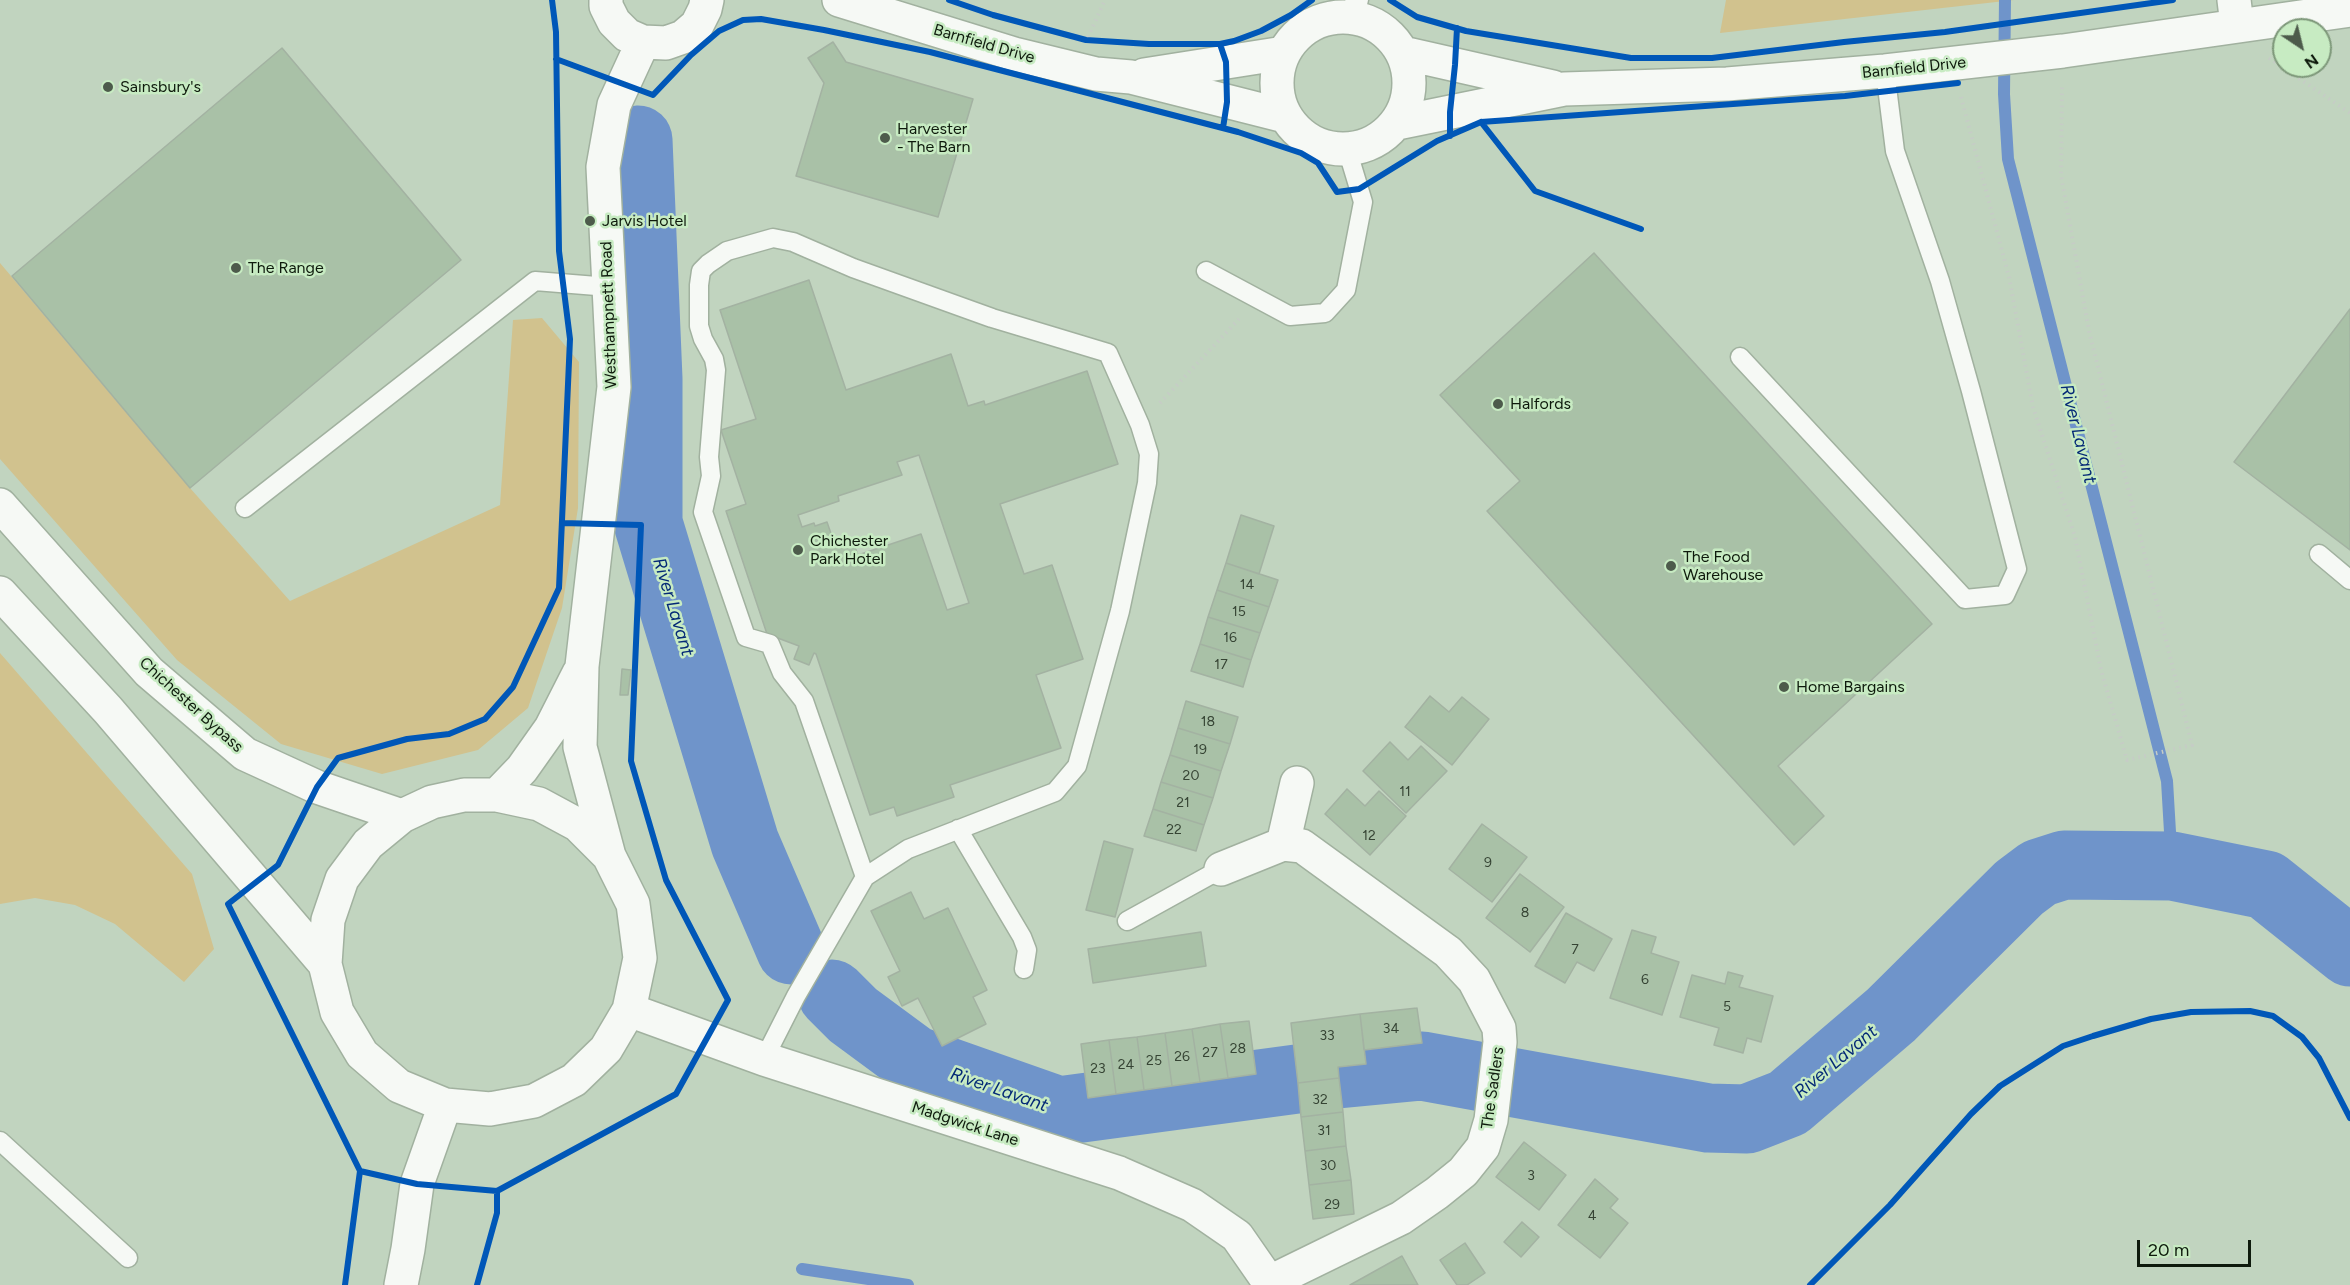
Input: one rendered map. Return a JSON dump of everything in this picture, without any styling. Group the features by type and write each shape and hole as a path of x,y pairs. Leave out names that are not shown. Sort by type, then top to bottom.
{"street":[{"path":"606,0 606,6 614,22 627,35 643,42 666,43 683,37 697,25 707,0"},
{"name":"Barnfield Drive","path":"839,0 1014,54 1095,74 1131,77 1285,116"},
{"name":"Barnfield Drive","path":"1351,8 1361,19 1378,26 1392,37 1403,53 1409,71 1410,89 1406,106 1397,123 1383,136 1366,146 1347,149 1318,145 1305,138 1285,116 1278,96 1277,74 1284,53 1294,38 1307,27 1351,8"},
{"name":"Barnfield Drive","path":"1397,123 1564,89 1727,84 1884,71 2075,49 2234,17 2350,10"},
{"name":"Westhampnett Road","path":"609,856 580,747 582,666 614,387 603,167 614,105 643,42"},
{"name":"Barnfield Drive","path":"1131,77 1284,53"},
{"name":"Barnfield Drive","path":"1403,53 1564,89"},
{"name":"Chichester Bypass","path":"0,505 150,672 245,754 317,787 402,816"},
{"path":"0,593 108,710 325,964"},
{"name":"Westhampnett Road","path":"497,795 522,769 551,728 582,666"},
{"path":"1221,869 1283,844 1297,783"},
{"path":"464,795 497,795 539,804 578,825 609,856 633,904 640,958 629,1010 606,1049 574,1080 534,1101 490,1109 445,1105 399,1086 362,1054 337,1012 325,964 328,920 342,879 368,844 402,816 432,802 464,795"},
{"name":"The Sadlers","path":"1270,1284 1401,1218 1462,1172 1483,1147 1491,1120 1500,1042 1499,1028 1474,980 1448,952 1302,846 1283,844"},
{"name":"Madgwick Lane","path":"629,1010 764,1059 1119,1173 1192,1205 1238,1236 1270,1284"},
{"path":"401,1285 417,1184 445,1105"}],"lane":[{"path":"1740,357 1965,599 2005,595 2017,569 1940,281 1895,151 1884,71"},
{"path":"1206,271 1290,316 1325,313 1346,290 1363,202 1347,149"},
{"path":"764,1059 802,986 865,877 908,849 1055,792 1077,766 1120,611 1147,483 1149,454 1140,425 1108,353 992,318 853,268 793,242 782,239 760,240 727,251 701,271 699,326 703,339 714,358 716,370 709,457 711,476 703,512 746,637 770,645 782,673 804,701 865,877"},
{"path":"245,508 535,281 609,287"},
{"path":"2319,554 2350,580"},
{"path":"958,829 1022,937 1027,950 1024,969"},
{"path":"1127,921 1221,869"},
{"path":"0,1141 128,1258"}],"path":[{"path":"1086,40 1105,0"},
{"path":"2234,17 2258,50 2350,113"},
{"path":"1077,38 1097,41"},
{"path":"1952,64 2009,277 2033,407 2074,537 2101,670 2127,760 2192,745 2089,331 2061,175 2075,49"},
{"path":"1140,425 1258,299"}],"shaded area":[{"path":"1726,0 2014,0 1720,33"},
{"path":"0,263 190,488 290,601 500,505 513,320 542,318 579,362 578,508 562,608 528,708 478,750 382,774 281,744 177,660 0,459"},
{"path":"0,653 192,874 214,949 184,982 115,924 75,905 35,898 0,904"}],"building":[{"name":"Harvester - The Barn","path":"833,42 846,62 973,99 938,217 796,176 824,83 808,58"},
{"name":"The Range","path":"282,48 461,260 190,488 12,276"},
{"path":"1594,253 1932,624 1778,766 1824,816 1794,845 1487,511 1520,481 1440,395"},
{"name":"Chichester Park Hotel","path":"809,280 846,390 951,354 968,406 984,401 985,405 1087,371 1118,464 1000,504 1024,574 1052,565 1083,659 1036,675 1061,748 950,785 954,797 897,816 894,807 870,815 816,654 814,653 809,665 794,659 799,646 767,634 726,511 746,504 721,430 756,419 720,310","holes":["919,455 969,603 947,610 921,534 858,555 852,539 835,545 827,522 802,527 798,515 839,501 838,496 902,475 897,462"]},
{"path":"2350,309 2350,550 2234,462"},
{"path":"1241,515 1274,526 1259,574 1226,563"},
{"path":"1226,563 1278,580 1269,607 1217,590"},
{"path":"1217,590 1269,607 1260,633 1208,617"},
{"path":"1208,617 1260,633 1251,660 1200,644"},
{"path":"1200,644 1251,660 1243,687 1191,671"},
{"path":"622,669 631,670 628,695 620,695"},
{"path":"1430,696 1449,712 1462,697 1489,719 1452,765 1405,727"},
{"path":"1186,701 1238,717 1230,744 1178,728"},
{"path":"1178,728 1230,744 1221,771 1170,755"},
{"path":"1390,742 1408,760 1421,746 1447,771 1406,813 1363,771"},
{"path":"1170,755 1221,771 1213,798 1161,782"},
{"path":"1161,782 1213,798 1204,825 1153,809"},
{"path":"1347,789 1365,806 1379,791 1406,816 1370,855 1325,814"},
{"path":"1153,809 1204,825 1196,851 1144,836"},
{"path":"1482,824 1527,857 1492,902 1449,869"},
{"path":"1104,841 1133,849 1115,917 1086,910"},
{"path":"1520,874 1564,907 1530,952 1486,918"},
{"path":"911,892 924,919 948,908 987,990 973,997 986,1024 942,1046 918,998 902,1006 888,977 900,971 871,911"},
{"path":"1566,913 1612,939 1594,971 1577,962 1565,983 1535,966"},
{"path":"1632,930 1656,937 1651,953 1679,962 1662,1015 1610,998"},
{"path":"1201,932 1206,966 1093,983 1088,949"},
{"path":"1728,972 1743,976 1739,987 1773,996 1761,1042 1747,1038 1743,1053 1714,1045 1719,1028 1680,1017 1692,975 1725,984"},
{"path":"1417,1008 1422,1043 1364,1050 1360,1014"},
{"path":"1360,1014 1366,1064 1338,1067 1339,1078 1298,1083 1291,1023"},
{"path":"1249,1021 1256,1074 1228,1078 1220,1024"},
{"path":"1220,1024 1228,1078 1200,1082 1192,1029"},
{"path":"1192,1029 1200,1082 1172,1086 1165,1033"},
{"path":"1165,1033 1172,1086 1144,1090 1137,1037"},
{"path":"1137,1037 1144,1090 1116,1094 1109,1040"},
{"path":"1109,1040 1116,1094 1088,1098 1081,1044"},
{"path":"1339,1078 1343,1112 1301,1117 1298,1083"},
{"path":"1343,1112 1346,1146 1305,1151 1301,1117"},
{"path":"1524,1142 1566,1175 1539,1210 1496,1177"},
{"path":"1346,1146 1351,1180 1309,1185 1305,1151"},
{"path":"1595,1179 1618,1199 1610,1208 1628,1223 1600,1258 1558,1225"},
{"path":"1351,1180 1354,1214 1313,1219 1309,1185"},
{"path":"1522,1222 1539,1237 1521,1257 1504,1242"},
{"path":"1465,1243 1485,1273 1467,1285 1457,1285 1440,1260"},
{"path":"1402,1256 1418,1285 1350,1285"}],"waterway":[{"name":"River Lavant","path":"2005,0 2004,94 2008,159 2167,781 2172,866"},
{"name":"River Lavant","path":"638,140 648,379 648,523 745,843 791,950"},
{"name":"River Lavant","path":"1338,1074 1422,1066 1708,1118 1747,1119 1788,1103 1891,1015 2019,888 2039,873 2064,865 2172,866 2266,885 2350,952"},
{"name":"River Lavant","path":"832,994 853,1015 914,1060 1059,1111 1297,1079"},
{"path":"802,1269 908,1285"}],"cycle path":[{"path":"345,1285 360,1171 228,904 278,865 317,787 338,758 407,739 449,734 485,719 513,687 559,588 570,339 559,251 556,32 552,0"},
{"path":"949,0 993,15 1086,40 1149,44 1220,44 1234,41 1261,31 1291,15 1312,0"},
{"path":"1390,0 1417,17 1466,31 1631,58 1712,58 1945,32 2173,0"},
{"path":"556,59 653,95 691,55 719,31 743,20 761,19 930,52 1238,132 1301,153 1318,163 1337,192 1359,189 1437,141 1481,122 1845,96 1958,83"},
{"path":"1450,136 1457,28"},
{"path":"1220,44 1226,62 1227,102 1223,128"},
{"path":"1481,122 1535,191 1641,229"},
{"path":"360,1171 417,1184 497,1191 676,1094 728,1000 666,880 631,761 641,525 562,523"},
{"path":"1810,1285 1890,1205 1971,1114 2000,1086 2063,1046 2093,1036 2151,1019 2191,1012 2250,1011 2273,1016 2302,1037 2319,1058 2350,1118"},
{"path":"477,1285 497,1213 497,1191"}],"place":[{"name":"Sainsbury's","path":"108,87"},
{"name":"Harvester - The Barn","path":"885,138"},
{"name":"Jarvis Hotel","path":"590,221"},
{"name":"The Range","path":"236,268"},
{"name":"Halfords","path":"1498,404"},
{"name":"Chichester Park Hotel","path":"798,550"},
{"name":"The Food Warehouse","path":"1671,566"},
{"name":"Home Bargains","path":"1784,687"}]}
